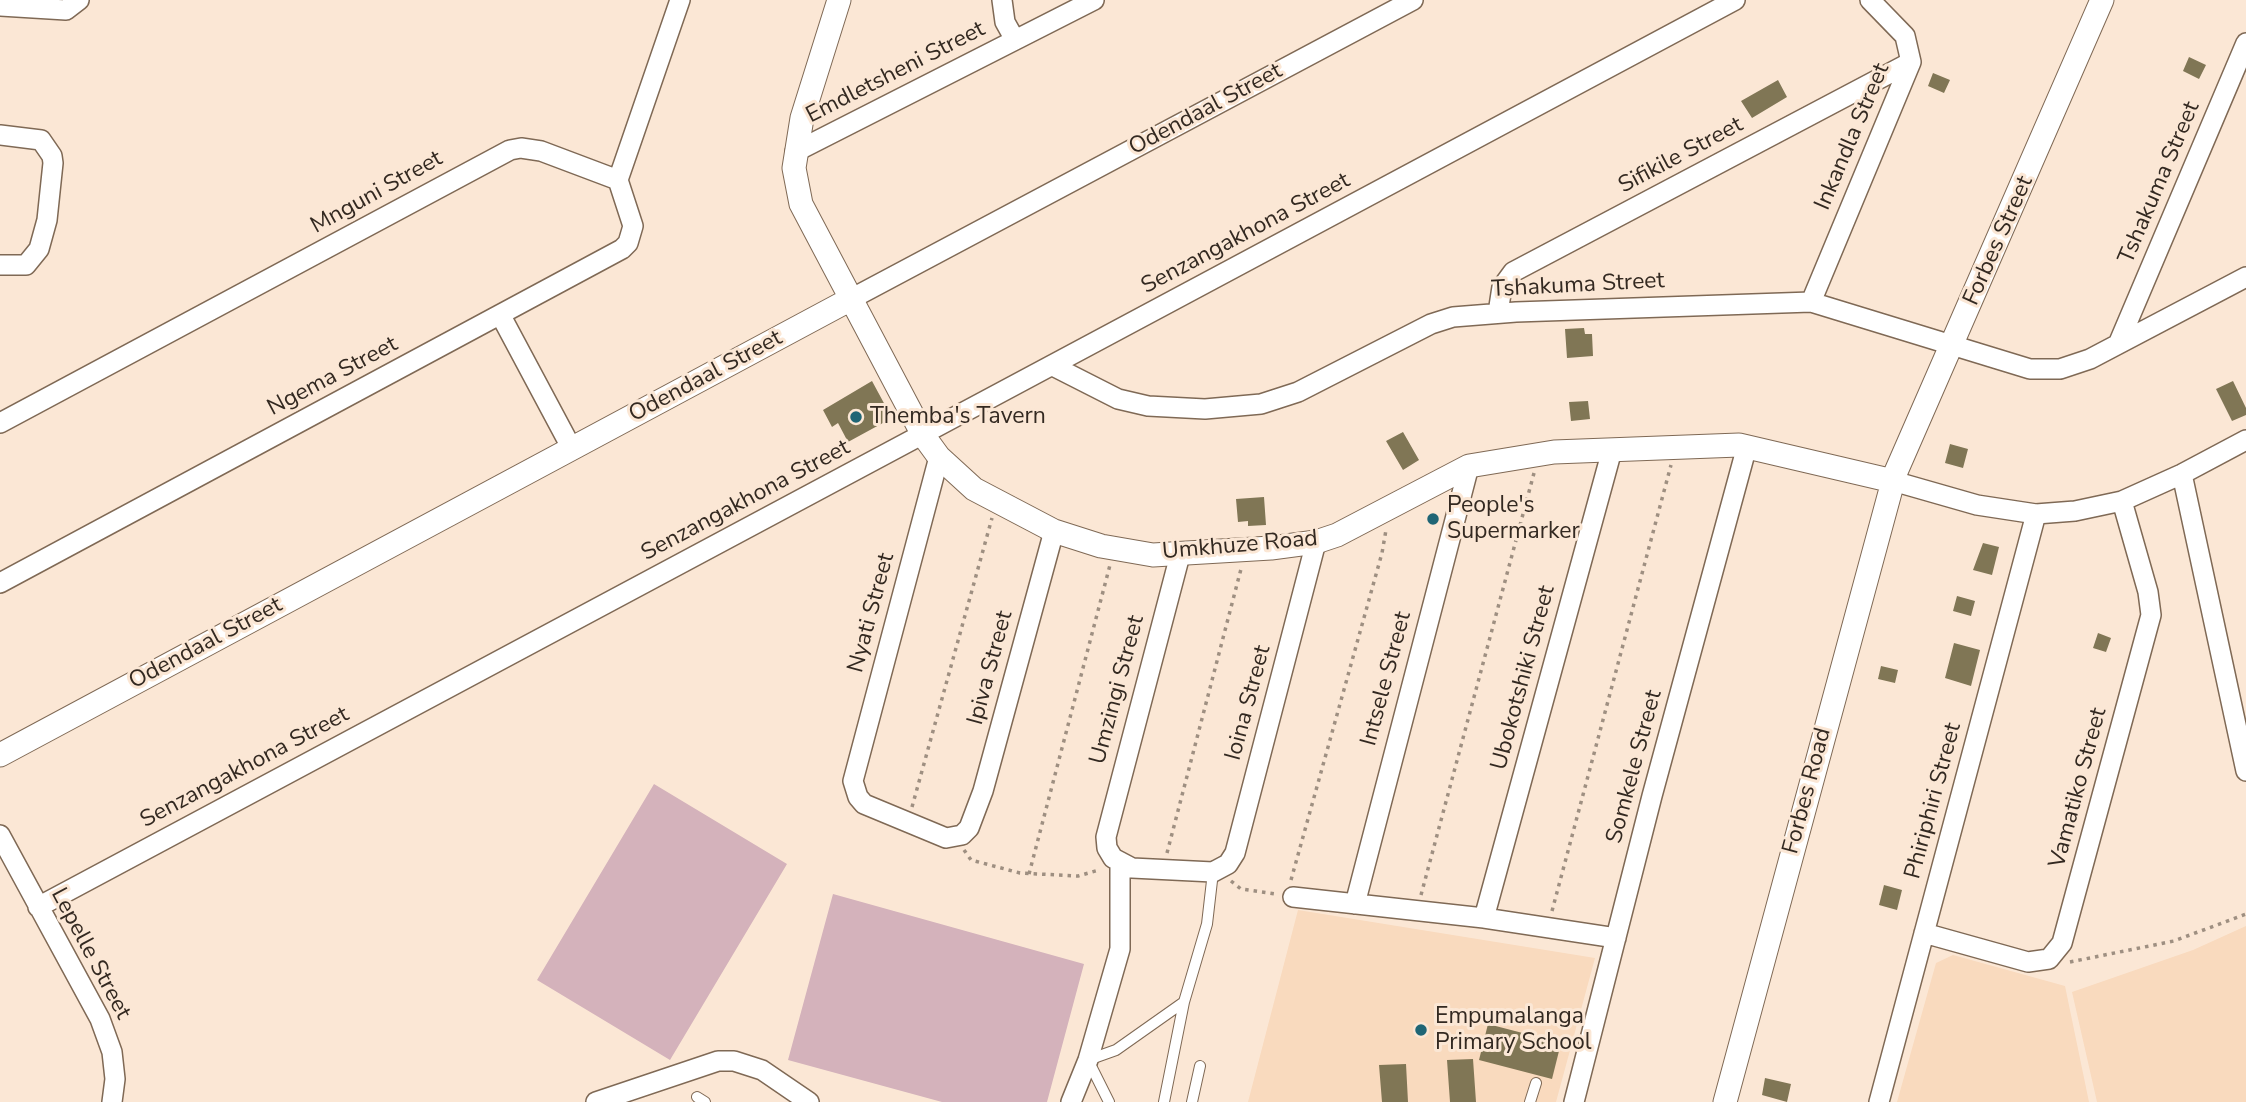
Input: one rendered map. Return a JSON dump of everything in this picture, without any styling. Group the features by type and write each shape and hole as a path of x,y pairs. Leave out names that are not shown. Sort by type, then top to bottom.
{"street":[{"path":"0,6 65,10 79,0"},
{"path":"618,180 680,0"},
{"name":"Umkhuze Road","path":"839,0 802,118 795,179 801,204 849,300 923,435 939,457 974,489 1054,531 1114,549 1180,555 1317,542 1337,535 1469,466 1540,454 1722,443 1748,446 1893,481"},
{"path":"1002,0 1005,22 1015,40"},
{"name":"Odendaal Street","path":"0,755 1413,0"},
{"name":"Senzangakhona Street","path":"38,907 1735,0"},
{"name":"Inkandla Street","path":"1811,302 1911,62 1905,36 1870,0"},
{"name":"Emdletsheni Street","path":"796,152 1088,2"},
{"name":"Forbes Street","path":"1893,481 1953,347 2096,3"},
{"name":"Tshakuma Street","path":"2119,342 2246,43"},
{"name":"Sifikile Street","path":"1498,313 1502,287 1513,272 1911,62"},
{"path":"0,135 41,140 52,156 47,220 39,249 26,265 0,265"},
{"name":"Mnguni Street","path":"0,423 510,150 541,151 618,180"},
{"name":"Ngema Street","path":"0,583 501,316 628,243 633,234 632,215 618,180"},
{"name":"Tshakuma Street","path":"1053,366 1128,403 1205,409 1261,404 1298,392 1431,324 1452,317 1811,302 2030,369 2060,369 2090,359 2246,277"},
{"path":"501,316 572,449"},
{"path":"1893,481 1977,505 2036,513 2075,511 2122,500 2182,474 2246,440"},
{"name":"Somkele Street","path":"1574,1102 1748,446"},
{"name":"Ubokotshiki Street","path":"1484,918 1612,450"},
{"name":"Nyati Street","path":"908,823 864,804 858,797 853,782 939,457"},
{"name":"Intsele Street","path":"1355,904 1469,466"},
{"path":"2182,474 2246,771"},
{"name":"Forbes Road","path":"1725,1102 1893,481"},
{"name":"Vamatiko Street","path":"2049,959 2062,943 2151,615 2148,592 2122,500"},
{"name":"Phiriphiri Street","path":"1879,1102 2036,513"},
{"name":"Ipiva Street","path":"955,837 962,835 974,818 1054,531"},
{"name":"Ioina Street","path":"1216,871 1235,853 1317,542"},
{"name":"Umzingi Street","path":"1120,864 1107,848 1106,837 1180,555"},
{"path":"908,823 946,838 955,837"},
{"name":"Lepelle Street","path":"0,835 100,1019 111,1052 115,1079 112,1102"},
{"path":"1071,1102 1088,1060 1120,949 1120,864 1163,871 1216,871"},
{"path":"1290,896 1484,918 1616,938"},
{"path":"1924,933 2028,962 2049,959"},
{"path":"596,1102 698,1068 734,1061 762,1070 809,1102"}],"lane":[{"path":"1164,1102 1184,1002 1207,924 1216,871"},
{"path":"1109,1102 1088,1060 1116,1050 1184,1002"},
{"path":"1192,1102 1200,1066"},
{"path":"1530,1102 1536,1083"}],"path":[{"path":"1547,928 1676,446"},
{"path":"1416,911 1540,454"},
{"path":"908,823 996,502"},
{"path":"1216,871 1241,889 1290,896 1382,553 1389,507"},
{"path":"1029,874 1114,549"},
{"path":"1163,871 1246,550"},
{"path":"955,837 971,860 1029,874 1078,876 1120,864"},
{"path":"2049,959 2075,963 2174,941 2246,914"}],"shaded area":[{"path":"654,784 787,864 670,1060 537,980"},
{"path":"833,894 1084,964 1047,1102 942,1102 788,1060"},
{"name":"Empumalanga Primary School","path":"1298,910 1595,958 1556,1102 1248,1102"},
{"path":"2246,926 2246,1102 2097,1102 2072,992 2193,950"},
{"path":"1953,955 2065,986 2089,1102 1897,1102 1936,963"}],"building":[{"path":"2189,57 2206,65 2199,79 2183,71"},
{"path":"1933,73 1950,80 1944,93 1928,86"},
{"path":"1778,80 1787,97 1752,118 1741,101"},
{"path":"1584,328 1585,334 1592,334 1593,356 1567,358 1565,329"},
{"path":"872,381 892,418 848,442 838,423 832,427 823,410"},
{"path":"2233,381 2246,408 2246,415 2232,421 2216,389"},
{"path":"1588,401 1590,419 1571,421 1569,402"},
{"path":"1403,432 1419,460 1403,470 1386,441"},
{"path":"1950,444 1968,449 1963,468 1945,463"},
{"path":"1264,497 1266,525 1248,526 1248,521 1238,522 1236,499"},
{"path":"1983,543 1999,547 1992,575 1973,570"},
{"path":"1957,596 1975,601 1971,616 1953,611"},
{"path":"2098,633 2111,638 2106,652 2093,648"},
{"path":"1954,643 1980,650 1971,686 1945,678"},
{"path":"1881,666 1898,670 1895,683 1878,679"},
{"path":"1884,885 1902,890 1897,910 1879,905"},
{"name":"Empumalanga Primary School","path":"1488,1024 1561,1043 1552,1079 1479,1060"},
{"name":"Empumalanga Primary School","path":"1473,1059 1476,1102 1450,1102 1447,1060"},
{"name":"Empumalanga Primary School","path":"1406,1064 1408,1102 1382,1102 1379,1065"},
{"path":"1765,1078 1791,1084 1787,1102 1762,1095"}],"place":[{"name":"Themba's Tavern","path":"856,417"},
{"name":"People's Supermarker","path":"1433,519"},
{"name":"Empumalanga Primary School","path":"1421,1030"}]}
